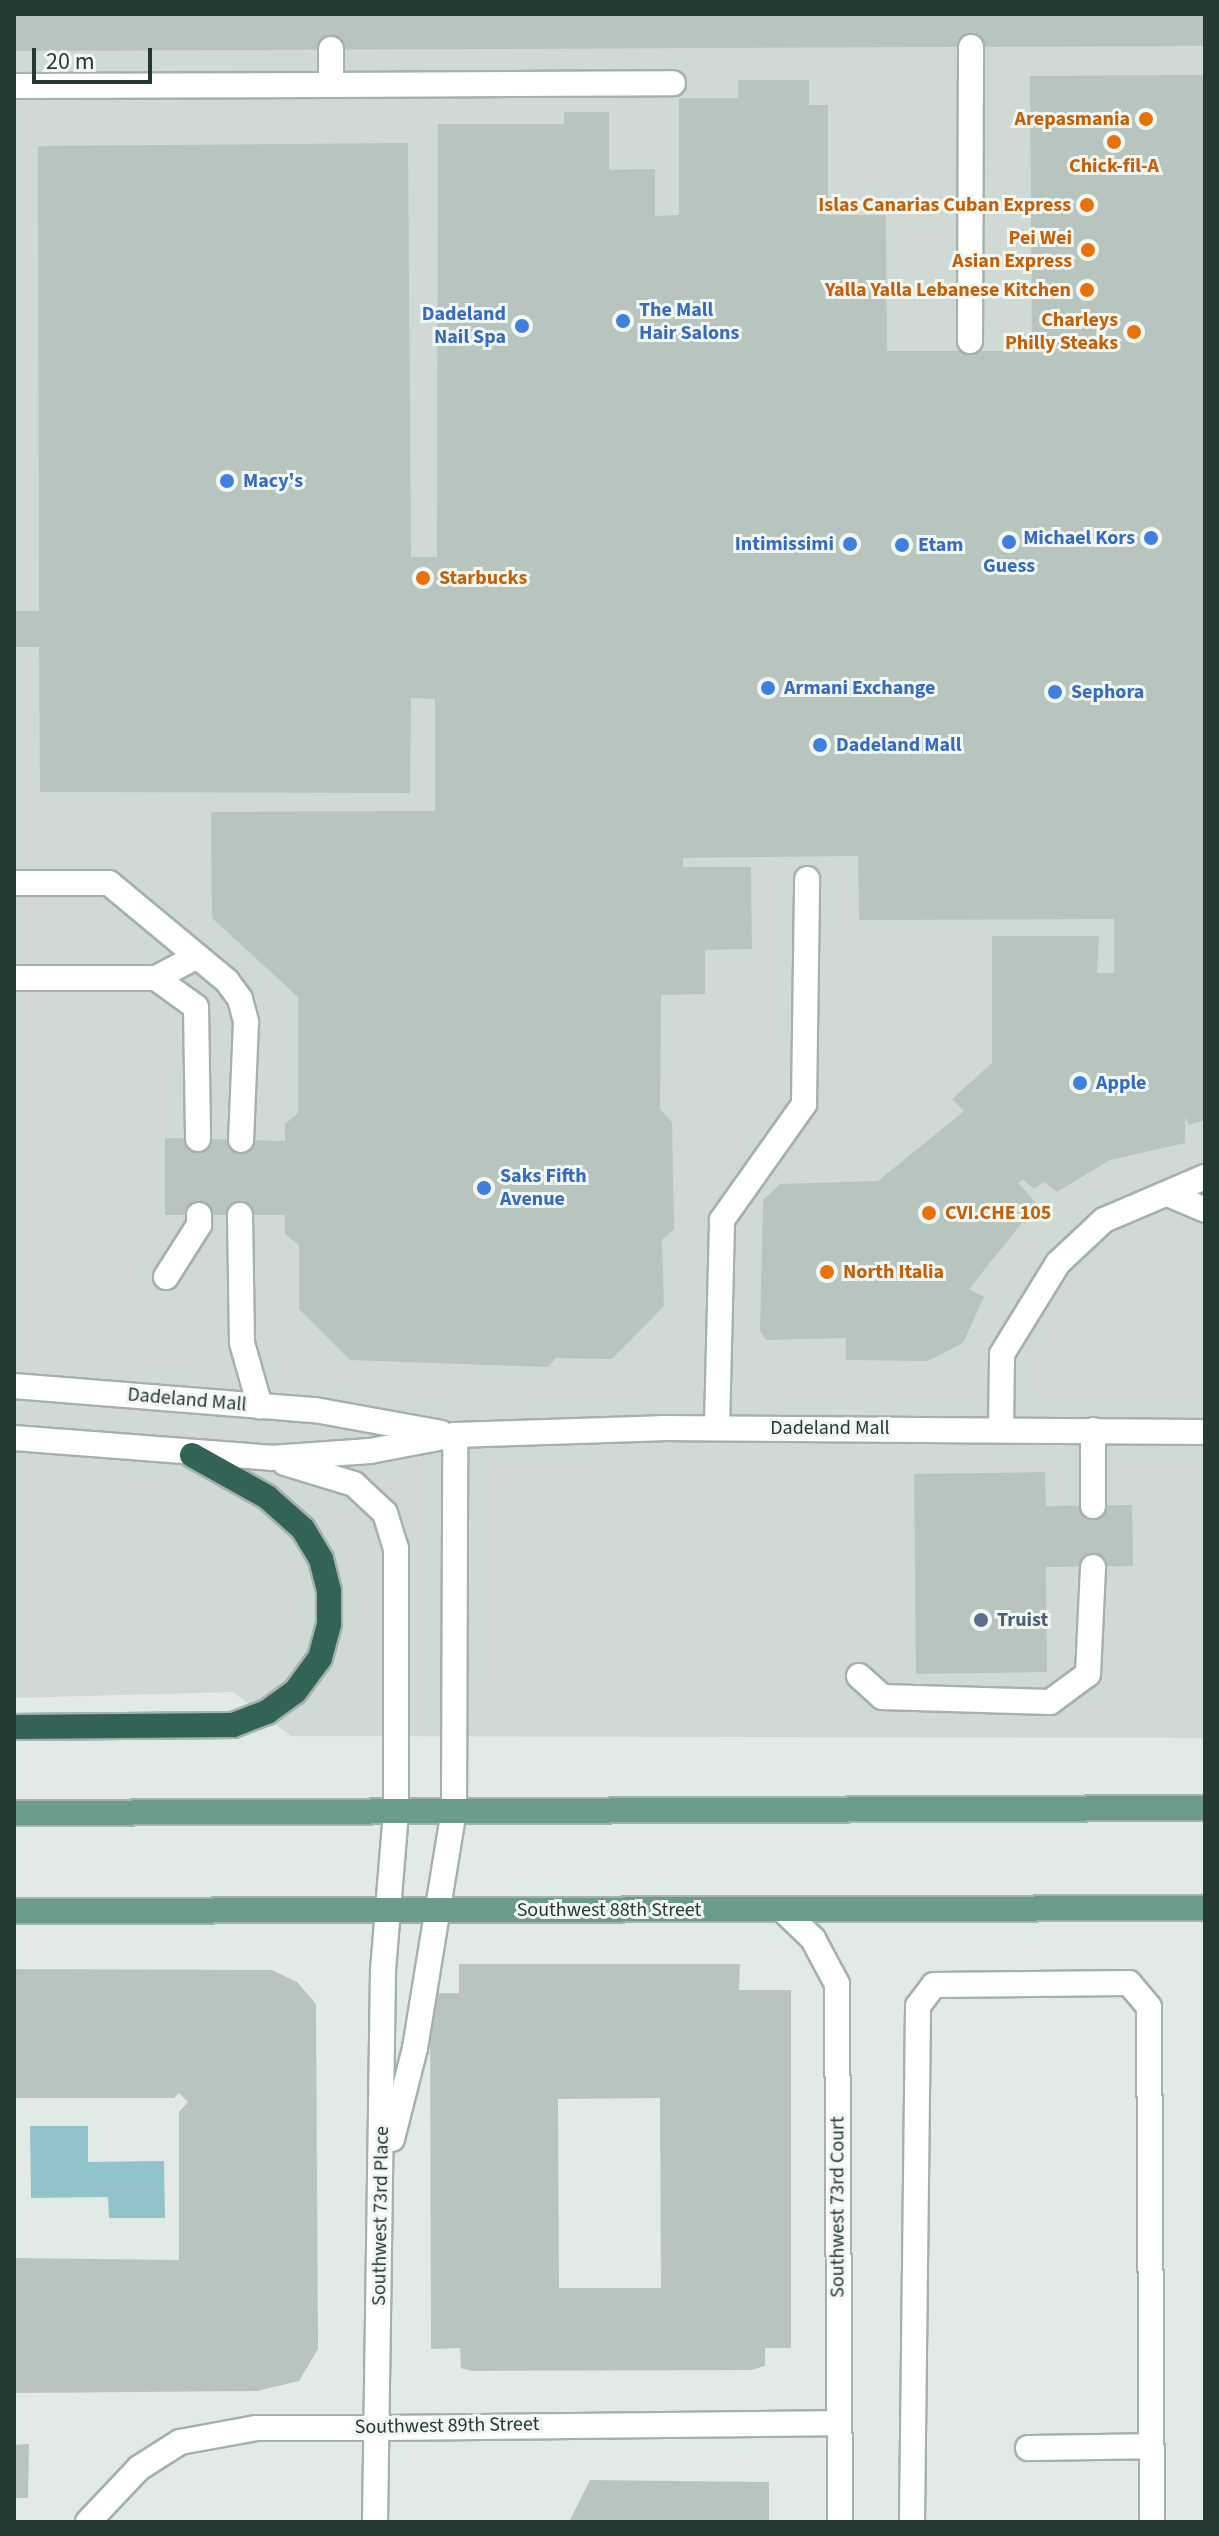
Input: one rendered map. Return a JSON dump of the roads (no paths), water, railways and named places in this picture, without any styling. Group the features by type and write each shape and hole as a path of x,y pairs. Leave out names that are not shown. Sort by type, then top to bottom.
{"highway":[{"path":"14,1727 233,1725 267,1712 295,1692 320,1658 329,1624 329,1591 321,1559 303,1529 267,1497 192,1455"}],"main road":[{"path":"14,1813 1205,1808"},
{"name":"Southwest 88th Street","path":"14,1911 1205,1908"}],"street":[{"path":"970,341 971,47"},
{"path":"331,49 331,85"},
{"path":"14,86 673,83"},
{"path":"717,1427 722,1220 804,1104 807,879"},
{"path":"14,883 109,883 194,958 227,981 240,999 246,1022 241,1140"},
{"path":"14,978 156,978 194,958"},
{"path":"156,978 196,1007 198,1139"},
{"path":"1001,1429 1002,1354 1044,1281 1104,1220 1170,1195 1205,1177"},
{"path":"1170,1195 1205,1210"},
{"path":"166,1277 199,1225 199,1215"},
{"path":"240,1215 242,1343 260,1406"},
{"name":"Dadeland Mall","path":"14,1386 315,1410 455,1435"},
{"name":"Dadeland Mall","path":"14,1438 192,1455 271,1458 370,1451 455,1435 717,1427 1205,1432"},
{"path":"1093,1430 1093,1506"},
{"path":"382,2177 415,2048 454,1811 455,1435"},
{"path":"271,1458 354,1484 385,1513 396,1548 396,1812 388,1910"},
{"path":"859,1676 882,1697 1050,1702 1088,1674 1093,1567"},
{"name":"Southwest 73rd Place","path":"375,2522 388,1910"},
{"name":"Southwest 73rd Court","path":"783,1910 813,1939 837,1984 840,2522"},
{"path":"912,2522 918,2006 934,1985 1129,1983 1149,2007 1152,2522"},
{"name":"Southwest 89th Street","path":"88,2522 139,2468 180,2442 256,2428 838,2423"},
{"path":"1028,2448 1150,2446"}],"water":[{"path":"30,2126 88,2126 88,2162 164,2161 165,2218 109,2218 108,2197 31,2198"}],"place":[{"name":"Arepasmania","path":"1146,119"},
{"name":"Chick-fil-A","path":"1114,142"},
{"name":"Islas Canarias Cuban Express","path":"1087,205"},
{"name":"Pei Wei Asian Express","path":"1088,250"},
{"name":"Yalla Yalla Lebanese Kitchen","path":"1087,290"},
{"name":"The Mall Hair Salons","path":"623,321"},
{"name":"Dadeland Nail Spa","path":"522,326"},
{"name":"Charleys Philly Steaks","path":"1134,332"},
{"name":"Macy's","path":"227,481"},
{"name":"Michael Kors","path":"1151,538"},
{"name":"Guess","path":"1009,542"},
{"name":"Intimissimi","path":"850,544"},
{"name":"Etam","path":"902,545"},
{"name":"Starbucks","path":"423,578"},
{"name":"Armani Exchange","path":"768,688"},
{"name":"Sephora","path":"1055,692"},
{"name":"Dadeland Mall","path":"820,745"},
{"name":"Apple","path":"1080,1083"},
{"name":"Saks Fifth Avenue","path":"484,1188"},
{"name":"CVI.CHE 105","path":"929,1213"},
{"name":"North Italia","path":"827,1272"},
{"name":"Truist","path":"981,1620"}]}
